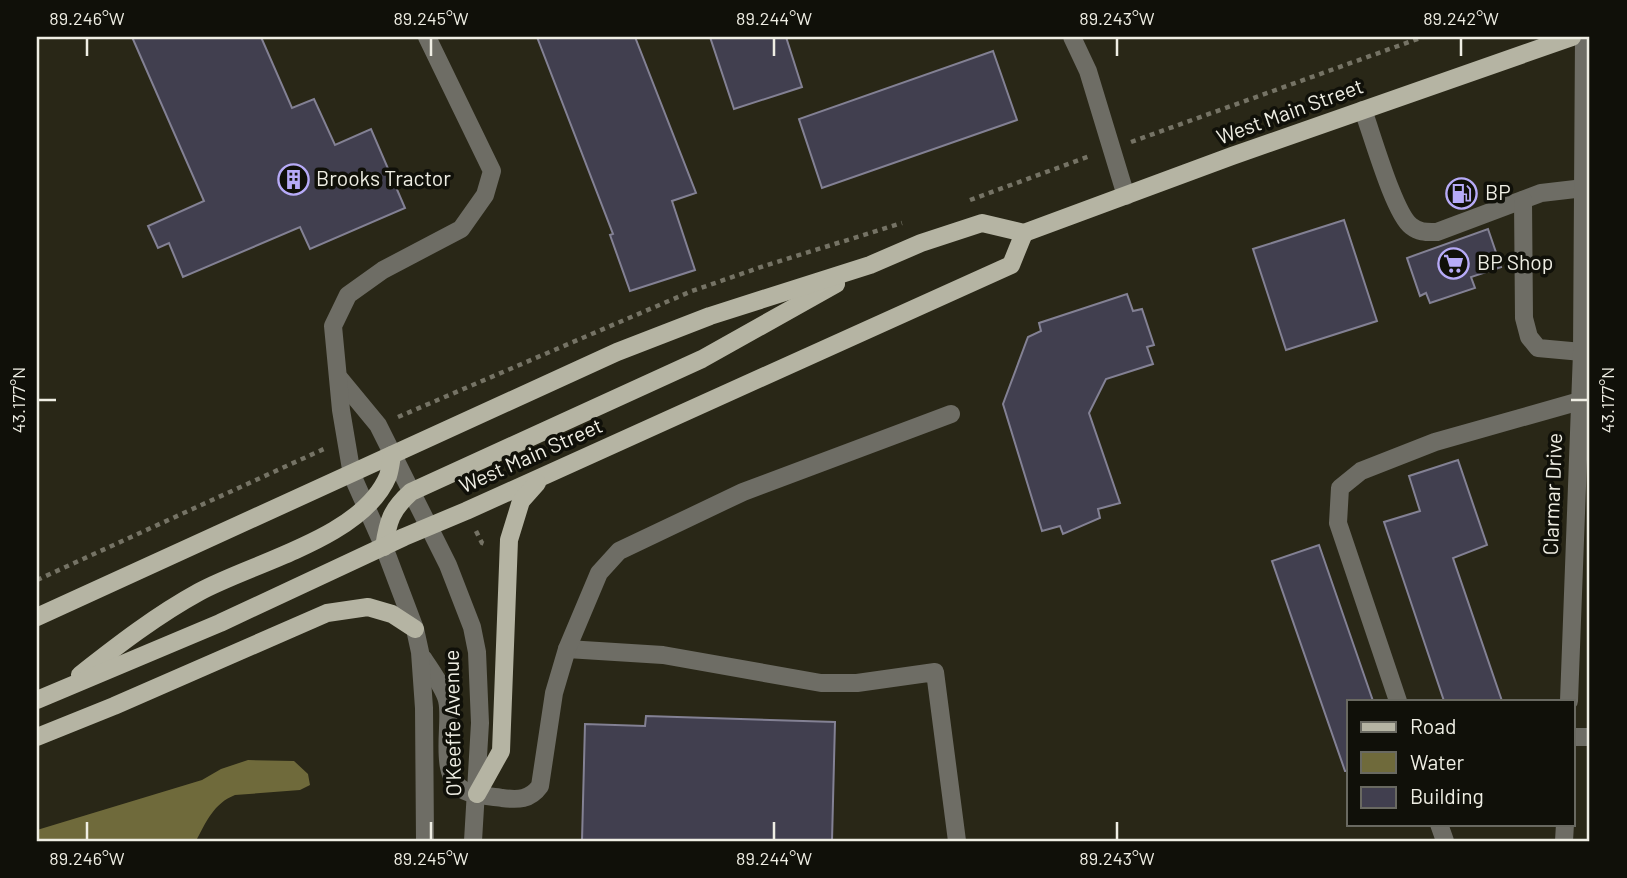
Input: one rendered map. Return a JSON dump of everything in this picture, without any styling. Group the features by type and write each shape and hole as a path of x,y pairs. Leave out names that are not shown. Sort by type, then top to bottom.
{"main road":[{"name":"West Main Street","path":"37,700 220,622 1011,265 1024,233 1572,37"},
{"path":"37,617 617,352 710,316 870,265 921,243 982,223 1024,233"},
{"path":"384,547 388,522 397,504 411,492 702,359 870,265"},
{"path":"61,690 123,641 200,592 317,540 344,524 378,493 388,475 392,455"},
{"path":"477,794 501,751 509,540 521,502 542,477"},
{"path":"37,737 327,613 369,607 392,614 415,629"}],"street":[{"name":"O'Keeffe Avenue","path":"425,841 425,708 420,652 415,629 384,547 352,475 341,410 333,326 348,295 383,270 461,229 485,195 492,171 427,37"},
{"name":"Clarmar Drive","path":"1569,700 1584,466 1580,401 1587,237 1584,188 1584,37"},
{"path":"1080,39 1126,196"},
{"path":"1363,110 1396,206 1409,224 1420,232 1437,232 1541,193 1584,188"},
{"path":"1523,200 1524,318 1529,337 1538,348 1582,352"},
{"name":"O'Keeffe Avenue","path":"340,379 379,425 429,526 472,627 477,652 480,723 473,841"},
{"path":"1398,700 1338,523 1339,488 1361,471 1435,442 1580,401"},
{"path":"420,652 447,700 447,742 454,781 465,791 477,794 526,799 540,786 554,693 567,649 599,573 619,551 743,492 951,414"},
{"path":"567,649 663,655 821,683 858,683 935,672 957,841"}],"path":[{"path":"472,524 482,543 492,547"}],"water":[{"path":"248,760 294,761 308,774 310,785 300,790 235,795 228,798 211,814 196,841 37,841 37,830 202,780 221,769"}],"building":[{"name":"Brooks Tractor","path":"132,37 261,37 292,108 314,99 335,145 371,129 405,208 310,249 300,227 183,277 169,243 158,248 148,226 204,201"},
{"path":"537,37 635,37 696,193 672,201 695,270 630,291 610,235 613,234"},
{"path":"710,37 786,37 802,87 734,109"},
{"path":"993,51 1017,120 822,188 799,119"},
{"path":"1344,220 1377,321 1286,350 1253,249"},
{"name":"BP Shop","path":"1488,229 1501,267 1471,277 1475,288 1430,303 1426,293 1420,296 1407,258"},
{"path":"1127,294 1133,311 1142,309 1154,345 1147,347 1153,364 1106,379 1089,413 1120,503 1098,509 1100,518 1063,534 1060,526 1042,531 1003,404 1028,337 1041,331 1039,323"},
{"path":"1458,460 1487,545 1453,558 1502,700 1444,700 1384,522 1420,511 1409,476"},
{"path":"1319,545 1373,700 1347,700 1347,771 1345,771 1272,561"},
{"path":"646,716 835,722 832,841 582,841 585,724 645,726"}],"place":[{"name":"Brooks Tractor","path":"293,179"},
{"name":"BP","path":"1462,193"},
{"name":"BP Shop","path":"1454,263"}]}
